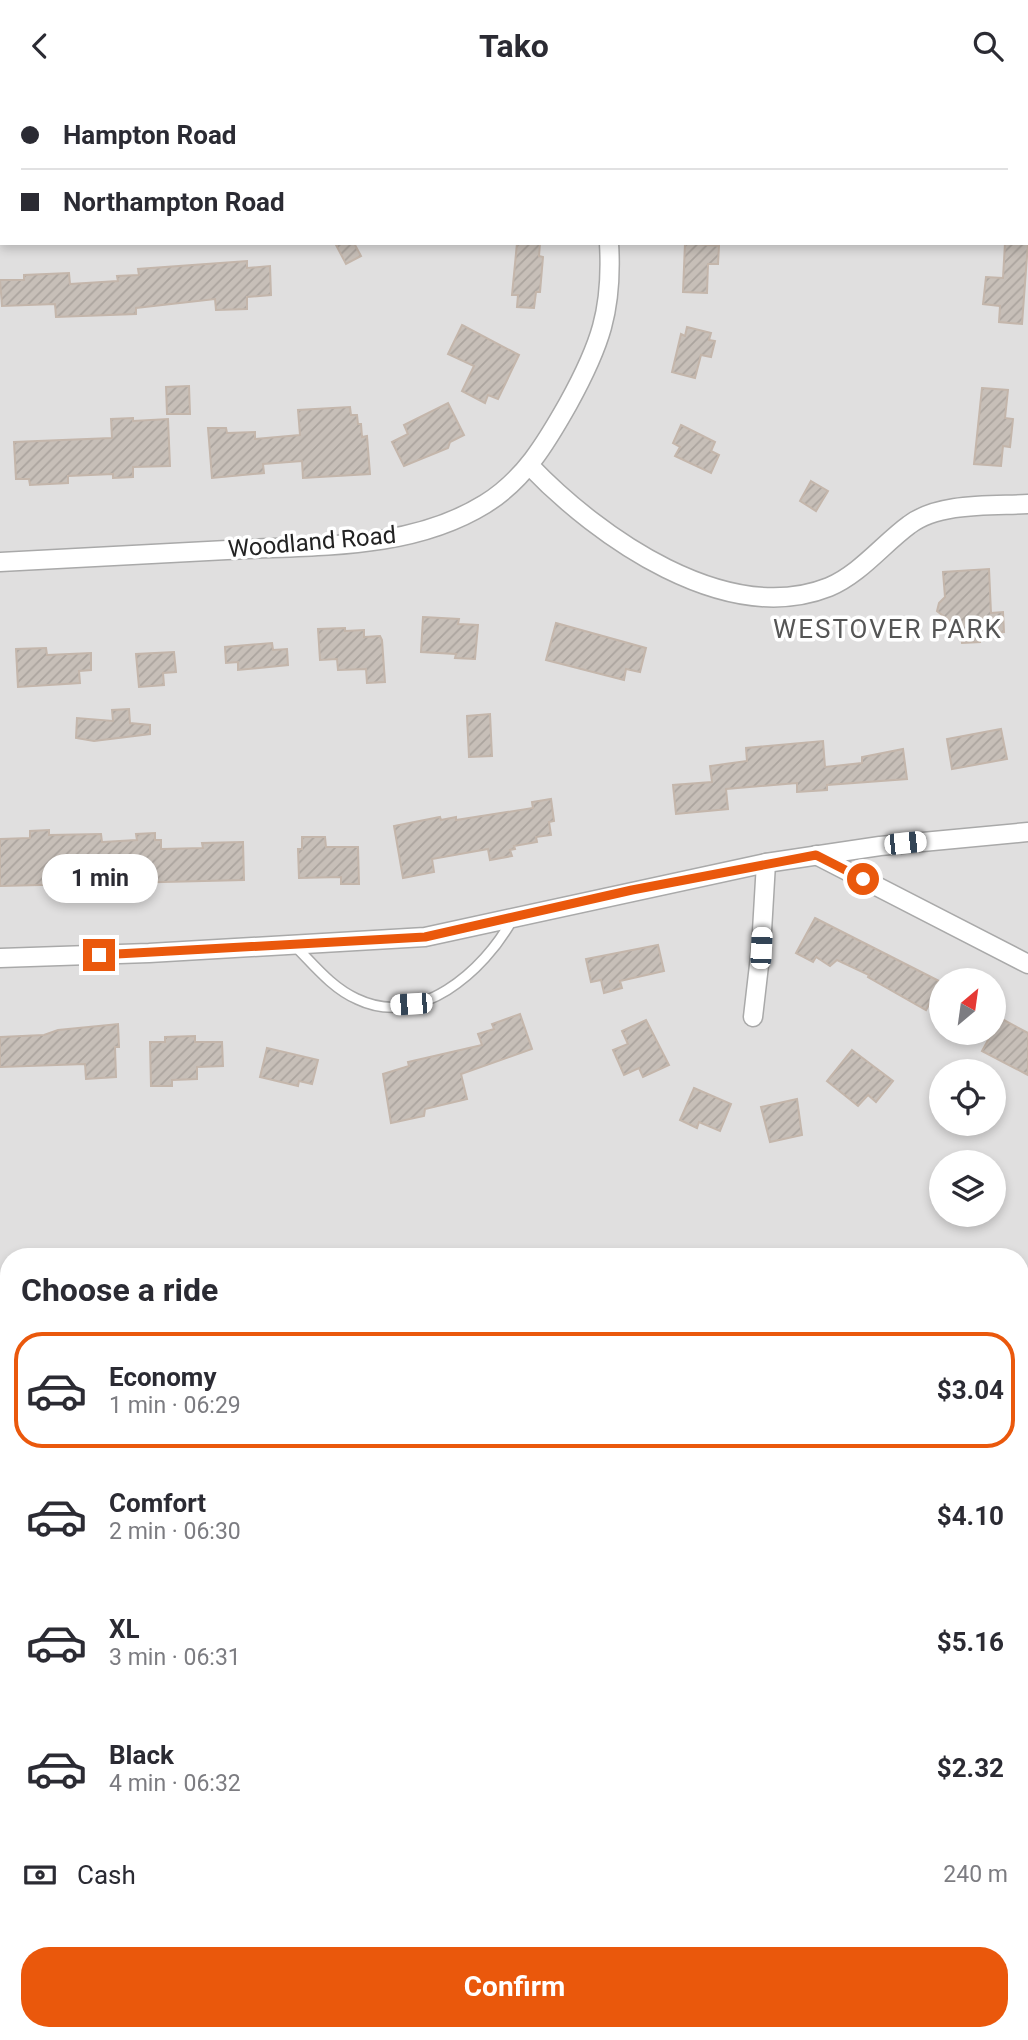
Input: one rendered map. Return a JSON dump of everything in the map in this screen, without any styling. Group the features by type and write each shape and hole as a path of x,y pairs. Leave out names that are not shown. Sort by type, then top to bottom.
{"street":[{"name":"Woodland Road","path":"0,562 381,540 421,532 458,519 486,504 530,466 576,389 603,333 611,272 609,245"},
{"path":"530,466 559,496 620,543 670,569 723,590 752,596 781,597 810,593 832,586 869,560 910,524 926,515 1028,504"},
{"path":"0,958 425,937 766,863 1028,832"},
{"path":"816,855 1028,964"},
{"path":"753,1017 761,948 766,863"}],"lane":[{"path":"293,945 333,983 358,1000 387,1006 411,1004 439,996 460,982 484,960 513,919"}],"shaded area":[{"path":"0,245 1028,245 1028,1248 0,1248"}],"building":[{"path":"336,245 355,245 361,256 346,264"},
{"path":"517,245 540,245 539,256 543,257 540,292 536,292 534,308 517,307 518,295 512,295"},
{"path":"685,245 719,246 718,264 708,264 707,293 683,292"},
{"path":"1005,245 1028,245 1022,324 999,322 1000,306 983,304 986,277 1003,278"},
{"path":"247,261 247,268 270,266 271,295 247,297 247,309 216,310 215,299 136,308 136,314 56,317 55,304 2,306 0,280 24,280 24,275 69,273 70,284 118,281 117,276 139,275 138,269"},
{"path":"462,325 519,355 498,399 488,395 485,403 462,391 474,366 448,354"},
{"path":"687,327 711,333 709,340 715,341 711,357 701,355 695,378 672,372 681,334 685,336"},
{"path":"189,386 190,414 167,414 166,387"},
{"path":"982,388 1008,390 1005,418 1013,419 1010,447 1003,446 1001,466 974,464"},
{"path":"448,403 464,435 450,442 448,448 404,466 392,442 408,434 404,425"},
{"path":"350,407 351,415 357,415 358,424 361,424 362,437 367,436 370,474 303,478 302,461 263,464 264,473 212,478 208,428 226,428 227,433 255,432 255,439 300,435 298,410"},
{"path":"133,418 133,421 168,419 170,466 133,467 133,477 113,478 113,474 68,476 68,483 30,485 29,479 16,479 14,442 112,438 111,419"},
{"path":"681,425 715,442 711,451 719,455 711,473 675,456 680,447 673,443"},
{"path":"811,481 828,491 816,511 800,501"},
{"path":"989,569 991,613 1003,612 1004,632 979,634 980,642 962,643 961,635 951,636 951,622 937,611 939,603 945,597 943,572"},
{"path":"423,617 459,619 458,624 478,625 475,659 455,658 456,654 421,652"},
{"path":"556,623 646,648 640,672 626,669 624,680 546,660"},
{"path":"345,628 345,631 364,630 364,637 380,636 385,682 367,683 366,669 338,670 337,659 320,660 318,629"},
{"path":"272,643 273,650 287,649 288,665 238,670 238,662 226,663 225,647"},
{"path":"46,648 47,655 91,653 91,670 79,671 80,683 18,687 16,649"},
{"path":"174,652 176,672 163,673 164,685 139,687 136,654"},
{"path":"129,709 130,723 150,725 150,734 94,741 76,738 77,718 113,721 112,710"},
{"path":"490,714 492,756 469,757 467,716"},
{"path":"1001,729 1007,759 952,769 947,739"},
{"path":"823,741 825,767 862,763 862,757 903,749 907,779 827,785 827,790 797,792 797,783 726,789 728,809 676,814 673,785 712,782 710,766 747,761 746,748"},
{"path":"551,799 554,821 549,822 551,835 536,837 537,842 514,846 515,849 510,850 512,856 490,860 488,849 432,859 434,872 403,878 394,826 440,817 441,820 456,817 456,820 533,808 532,802"},
{"path":"49,830 49,835 101,834 102,842 137,840 136,834 155,833 155,840 161,840 161,849 203,848 202,843 243,842 244,880 0,886 0,839 30,838 30,831"},
{"path":"302,837 325,837 326,847 358,847 359,884 341,884 341,877 299,878 298,849 302,849"},
{"path":"815,918 929,976 929,1004 926,1010 868,977 869,975 837,960 830,966 816,957 813,962 796,953"},
{"path":"658,945 664,971 620,981 622,988 604,993 601,980 591,982 586,959"},
{"path":"520,1014 532,1049 461,1074 467,1099 425,1109 424,1116 391,1123 383,1074 409,1066 408,1062 482,1045 478,1034 494,1029 492,1024"},
{"path":"646,1020 669,1065 643,1077 639,1068 624,1075 613,1050 628,1044 622,1031"},
{"path":"1006,1021 1028,1033 1028,1075 1006,1064 1006,1059 997,1059 982,1051 985,1045 1006,1045"},
{"path":"118,1024 119,1047 115,1047 116,1077 86,1079 85,1064 0,1067 0,1037 44,1035 58,1030"},
{"path":"195,1036 195,1042 222,1042 223,1066 197,1067 197,1079 172,1080 172,1086 151,1086 150,1042 165,1042 165,1037"},
{"path":"267,1048 318,1060 312,1084 299,1081 298,1086 260,1077"},
{"path":"852,1050 893,1081 876,1102 868,1095 858,1106 827,1081"},
{"path":"694,1088 731,1104 720,1131 699,1122 697,1128 680,1120"},
{"path":"797,1099 802,1135 770,1142 761,1107"}],"district":[{"name":"WESTOVER PARK","path":"888,629"}],"route":[{"path":"99,955 425,937 476,928 632,890 816,855 863,879"}]}
